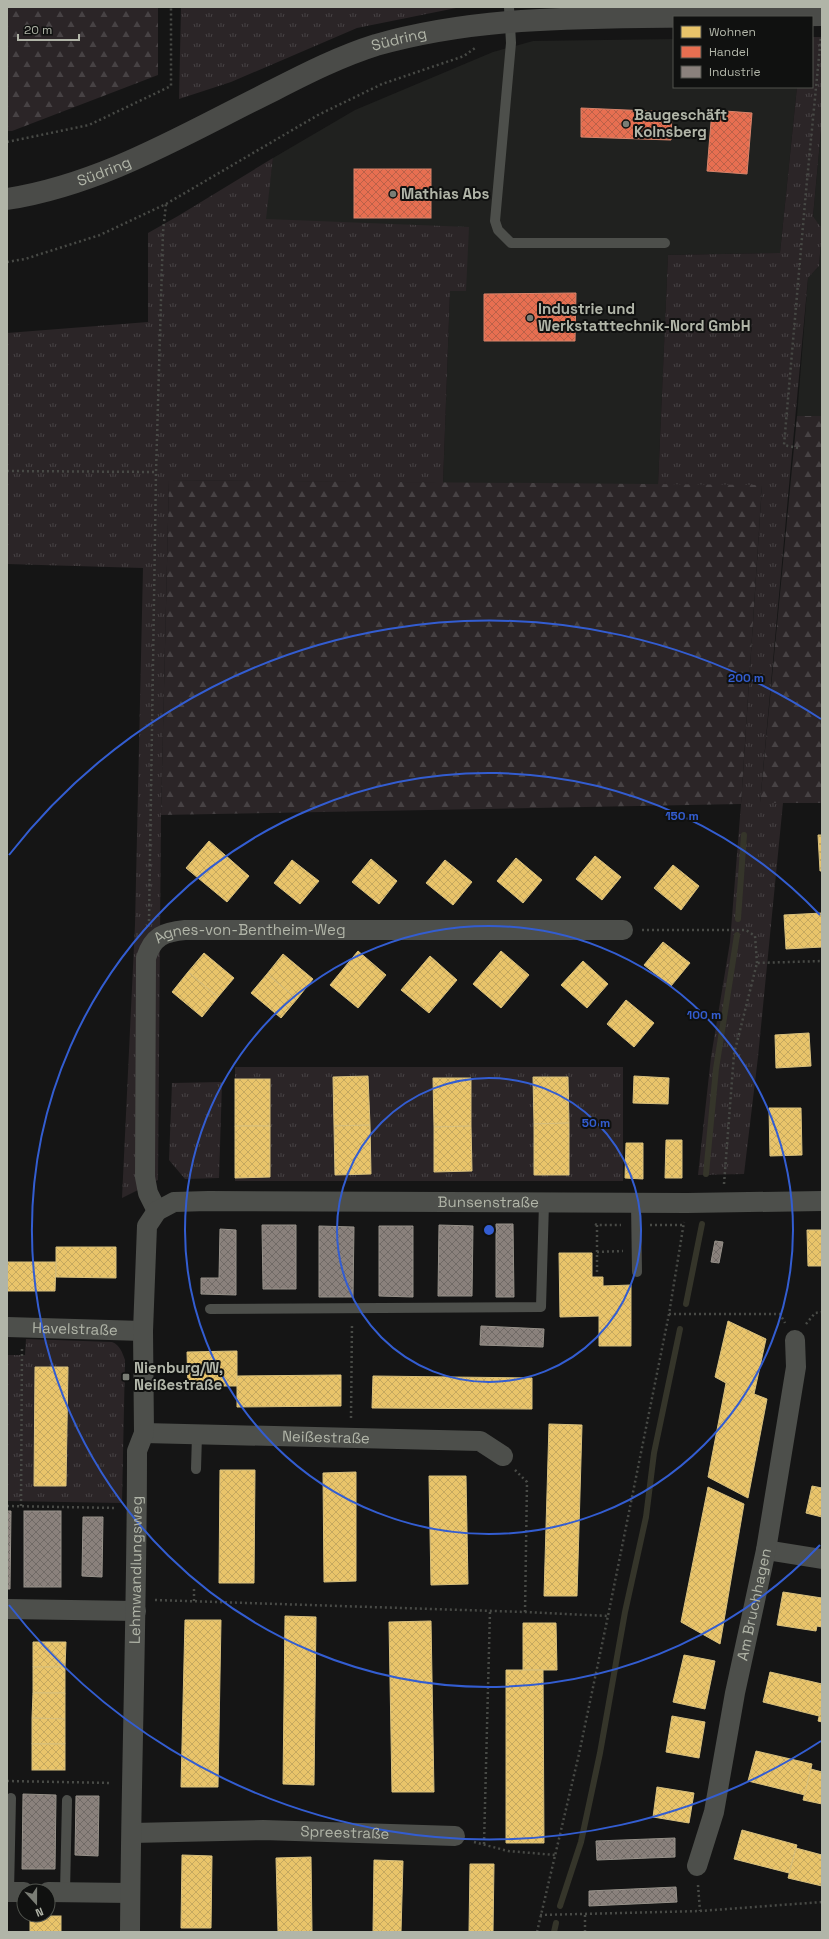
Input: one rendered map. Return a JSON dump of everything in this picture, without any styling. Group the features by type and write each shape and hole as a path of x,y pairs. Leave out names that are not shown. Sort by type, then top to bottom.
{"main road":[{"name":"Südring","path":"7,199 27,196 93,176 155,151 309,72 376,46 510,14 577,18 673,17"},
{"name":"Südring","path":"740,16 822,15"}],"street":[{"name":"Agnes-von-Bentheim-Weg","path":"157,1211 148,1193 145,1177 146,958 150,947 156,938 171,932 185,930 623,930"},
{"name":"Bunsenstraße","path":"157,1211 174,1202 208,1201 687,1204 822,1201"},
{"name":"Lehmwandlungsweg","path":"130,1932 132,1833 131,1783 136,1605 137,1451 144,1434 143,1331 147,1226 157,1211"},
{"name":"Havelstraße","path":"15,1327 143,1331"},
{"name":"Am Bruchhagen","path":"697,1866 714,1812 735,1693 766,1550 796,1367 795,1340"},
{"name":"Neißestraße","path":"144,1434 480,1441 503,1456"},
{"path":"766,1550 822,1559"},
{"path":"7,1609 136,1605"},
{"name":"Spreestraße","path":"132,1833 263,1830 455,1836"},
{"path":"56,1892 130,1893"}],"lane":[{"path":"510,14 511,43 495,221 498,230 511,243 665,243"},
{"path":"210,1309 541,1307 544,1203"},
{"path":"636,1203 637,1272"},
{"path":"196,1434 196,1469"},
{"path":"11,1798 13,1892"},
{"path":"56,1892 67,1800"}],"path":[{"path":"7,142 89,125 171,86 171,7"},
{"path":"798,448 784,445 822,29"},
{"path":"7,262 25,259 100,235 166,204 318,115 382,84 464,56 476,47"},
{"path":"156,938 149,930 156,472 163,232 166,204"},
{"path":"7,472 156,472"},
{"path":"623,930 746,930 755,936 757,963 734,1054 722,1203"},
{"path":"757,963 822,961"},
{"path":"537,1932 579,1754 608,1616 669,1314 687,1204"},
{"path":"597,1225 597,1274"},
{"path":"597,1252 637,1251"},
{"path":"350,1438 352,1308"},
{"path":"669,1314 780,1314 795,1340 814,1313 822,1312"},
{"path":"15,1327 21,1506"},
{"path":"503,1456 527,1482 525,1612"},
{"path":"7,1506 137,1508"},
{"path":"194,1586 194,1601"},
{"path":"136,1605 194,1601 608,1616"},
{"path":"484,1844 490,1611"},
{"path":"7,1781 131,1783"},
{"path":"455,1836 508,1851 556,1855"},
{"path":"697,1866 700,1911"},
{"path":"540,1915 700,1911 822,1902"},
{"path":"585,1915 585,1932"}],"shaded area":[{"path":"673,39 673,88 797,88 780,253 668,255 658,485 443,483 450,291 465,291 265,219 273,158 355,110 493,52 533,41"},
{"path":"822,120 822,230 813,216"},
{"path":"822,230 822,416 797,416 808,278 819,266"}],"green space":[{"path":"7,7 158,7 158,75 12,131 7,131"},
{"path":"181,7 461,7 357,28 231,82 179,99"},
{"path":"813,37 822,37 822,120 813,216 822,229 819,266 808,278 760,803 783,803 758,1057 744,1174 698,1175 711,1057 730,942 741,804 762,486 658,485 668,255 780,253 797,88 813,88"},
{"path":"273,158 266,219 469,227 466,291 450,291 443,483 169,480 161,815 158,1180 122,1198 135,925 143,568 7,564 7,333 148,322 148,233"},
{"path":"797,416 822,416 822,803 760,803"},
{"path":"169,480 762,485 741,804 161,815"},
{"path":"235,1067 623,1067 623,1181 235,1181 235,1178 270,1177 270,1079 235,1079"},
{"path":"222,1082 219,1178 185,1179 169,1160 172,1083"},
{"path":"26,1339 112,1342 120,1349 125,1360 122,1503 7,1501 7,1355 25,1355"}],"building: Wohnen":[{"path":"818,835 822,835 822,871 820,871"},
{"path":"209,841 249,876 227,902 186,868"},
{"path":"595,856 621,877 602,900 576,879"},
{"path":"516,858 542,880 523,903 497,881"},
{"path":"371,859 397,881 379,904 352,882"},
{"path":"292,860 319,881 300,904 274,883"},
{"path":"445,860 472,882 453,905 426,883"},
{"path":"673,865 699,886 681,910 654,888"},
{"path":"822,913 822,947 786,949 784,915"},
{"path":"663,942 690,963 671,986 644,965"},
{"path":"358,951 386,975 358,1008 330,985"},
{"path":"501,951 529,975 501,1008 473,984"},
{"path":"204,953 234,978 218,997 188,972"},
{"path":"283,954 313,979 297,999 267,974"},
{"path":"430,956 457,980 429,1013 401,990"},
{"path":"583,961 608,984 587,1008 561,985"},
{"path":"188,972 218,997 202,1017 172,992"},
{"path":"267,974 297,999 281,1018 251,993"},
{"path":"626,1000 654,1023 634,1047 607,1024"},
{"path":"809,1033 811,1066 776,1068 775,1035"},
{"path":"368,1076 370,1125 334,1126 333,1077"},
{"path":"634,1076 669,1078 668,1104 633,1103"},
{"path":"533,1077 568,1077 569,1123 534,1124"},
{"path":"433,1078 471,1078 471,1126 434,1127"},
{"path":"235,1079 270,1079 270,1126 235,1126"},
{"path":"769,1108 801,1108 802,1155 770,1156"},
{"path":"569,1123 569,1175 534,1175 534,1124"},
{"path":"370,1125 371,1174 335,1175 334,1126"},
{"path":"235,1126 270,1126 270,1177 235,1178"},
{"path":"471,1126 472,1171 434,1172 434,1127"},
{"path":"666,1140 682,1140 682,1178 665,1178"},
{"path":"626,1143 643,1143 643,1179 625,1178"},
{"path":"807,1230 822,1230 822,1266 808,1266"},
{"path":"56,1247 116,1247 116,1278 56,1277"},
{"path":"559,1253 592,1253 592,1277 603,1277 603,1286 631,1285 631,1346 599,1346 599,1316 560,1317"},
{"path":"7,1262 56,1262 55,1291 7,1291"},
{"path":"728,1321 766,1339 754,1394 767,1399 748,1498 708,1477 726,1383 715,1377"},
{"path":"237,1351 237,1386 188,1386 187,1352"},
{"path":"35,1367 68,1367 66,1486 34,1486"},
{"path":"341,1375 341,1406 237,1407 237,1376"},
{"path":"373,1376 532,1378 532,1409 372,1408"},
{"path":"549,1424 582,1425 577,1596 544,1596"},
{"path":"220,1470 255,1470 254,1583 219,1583"},
{"path":"356,1472 356,1581 324,1582 323,1473"},
{"path":"429,1476 466,1476 468,1584 431,1585"},
{"path":"812,1486 822,1488 822,1517 806,1513"},
{"path":"708,1487 744,1504 720,1644 681,1622"},
{"path":"783,1592 822,1598 822,1627 817,1626 816,1631 777,1625"},
{"path":"285,1616 316,1617 314,1785 283,1784"},
{"path":"185,1620 221,1620 218,1787 181,1787"},
{"path":"431,1621 434,1792 392,1792 389,1622"},
{"path":"523,1623 556,1623 557,1670 523,1670"},
{"path":"33,1642 66,1642 65,1667 33,1667"},
{"path":"684,1655 715,1661 705,1709 673,1702"},
{"path":"33,1667 65,1667 65,1693 33,1693"},
{"path":"506,1670 543,1670 544,1843 506,1843"},
{"path":"770,1672 822,1684 822,1705 819,1716 763,1702"},
{"path":"33,1693 65,1693 65,1719 32,1718"},
{"path":"822,1705 822,1722 818,1721"},
{"path":"672,1716 705,1722 699,1758 666,1752"},
{"path":"32,1718 65,1719 65,1744 32,1744"},
{"path":"32,1744 65,1744 65,1770 32,1770"},
{"path":"756,1751 812,1764 805,1795 748,1781"},
{"path":"811,1769 822,1772 822,1804 803,1800"},
{"path":"657,1787 694,1793 689,1823 653,1817"},
{"path":"742,1830 797,1845 789,1873 734,1859"},
{"path":"796,1848 822,1855 822,1886 788,1878"},
{"path":"182,1855 212,1856 211,1928 181,1928"},
{"path":"311,1857 312,1932 278,1932 276,1858"},
{"path":"374,1860 403,1861 401,1932 373,1932"},
{"path":"470,1864 494,1864 493,1932 469,1932"},
{"path":"56,1916 61,1916 61,1932 30,1932 30,1923 56,1923"}],"building: Handel":[{"name":"Baugeschäft Kolnsberg","path":"581,108 672,112 671,140 581,137"},
{"path":"712,110 752,113 747,174 707,171"},
{"name":"Mathias Abs","path":"354,169 431,169 431,218 354,218"},
{"name":"Industrie und Werkstatttechnik-Nord GmbH","path":"576,293 575,341 484,341 484,294"}],"building: Industrie":[{"path":"496,1224 513,1224 514,1297 496,1297"},
{"path":"262,1225 296,1225 296,1289 263,1289"},
{"path":"439,1225 473,1226 472,1296 438,1296"},
{"path":"319,1226 354,1227 353,1297 319,1297"},
{"path":"379,1226 413,1226 413,1297 379,1296"},
{"path":"220,1229 236,1230 236,1295 201,1294 201,1278 219,1278"},
{"path":"715,1241 723,1242 719,1263 711,1262"},
{"path":"481,1326 544,1329 543,1347 480,1345"},
{"path":"7,1511 11,1511 10,1589 7,1589"},
{"path":"24,1511 61,1511 61,1587 24,1587"},
{"path":"83,1517 103,1517 102,1577 82,1576"},
{"path":"23,1794 56,1795 55,1869 22,1869"},
{"path":"76,1796 99,1796 98,1856 75,1855"},
{"path":"675,1838 675,1857 597,1860 596,1841"},
{"path":"676,1887 677,1902 589,1906 589,1891"}],"waterway":[{"path":"738,919 744,835"},
{"path":"706,1174 716,1069 737,935"},
{"path":"686,1304 702,1224"},
{"path":"560,1906 581,1842 600,1753 625,1612 646,1517 654,1453 680,1329"},
{"path":"554,1932 556,1923"}],"place":[{"name":"Baugeschäft Kolnsberg","path":"626,124"},
{"name":"Mathias Abs","path":"393,194"},
{"name":"Industrie und Werkstatttechnik-Nord GmbH","path":"530,318"},
{"name":"Nienburg/W, Neißestraße","path":"126,1377"}]}
